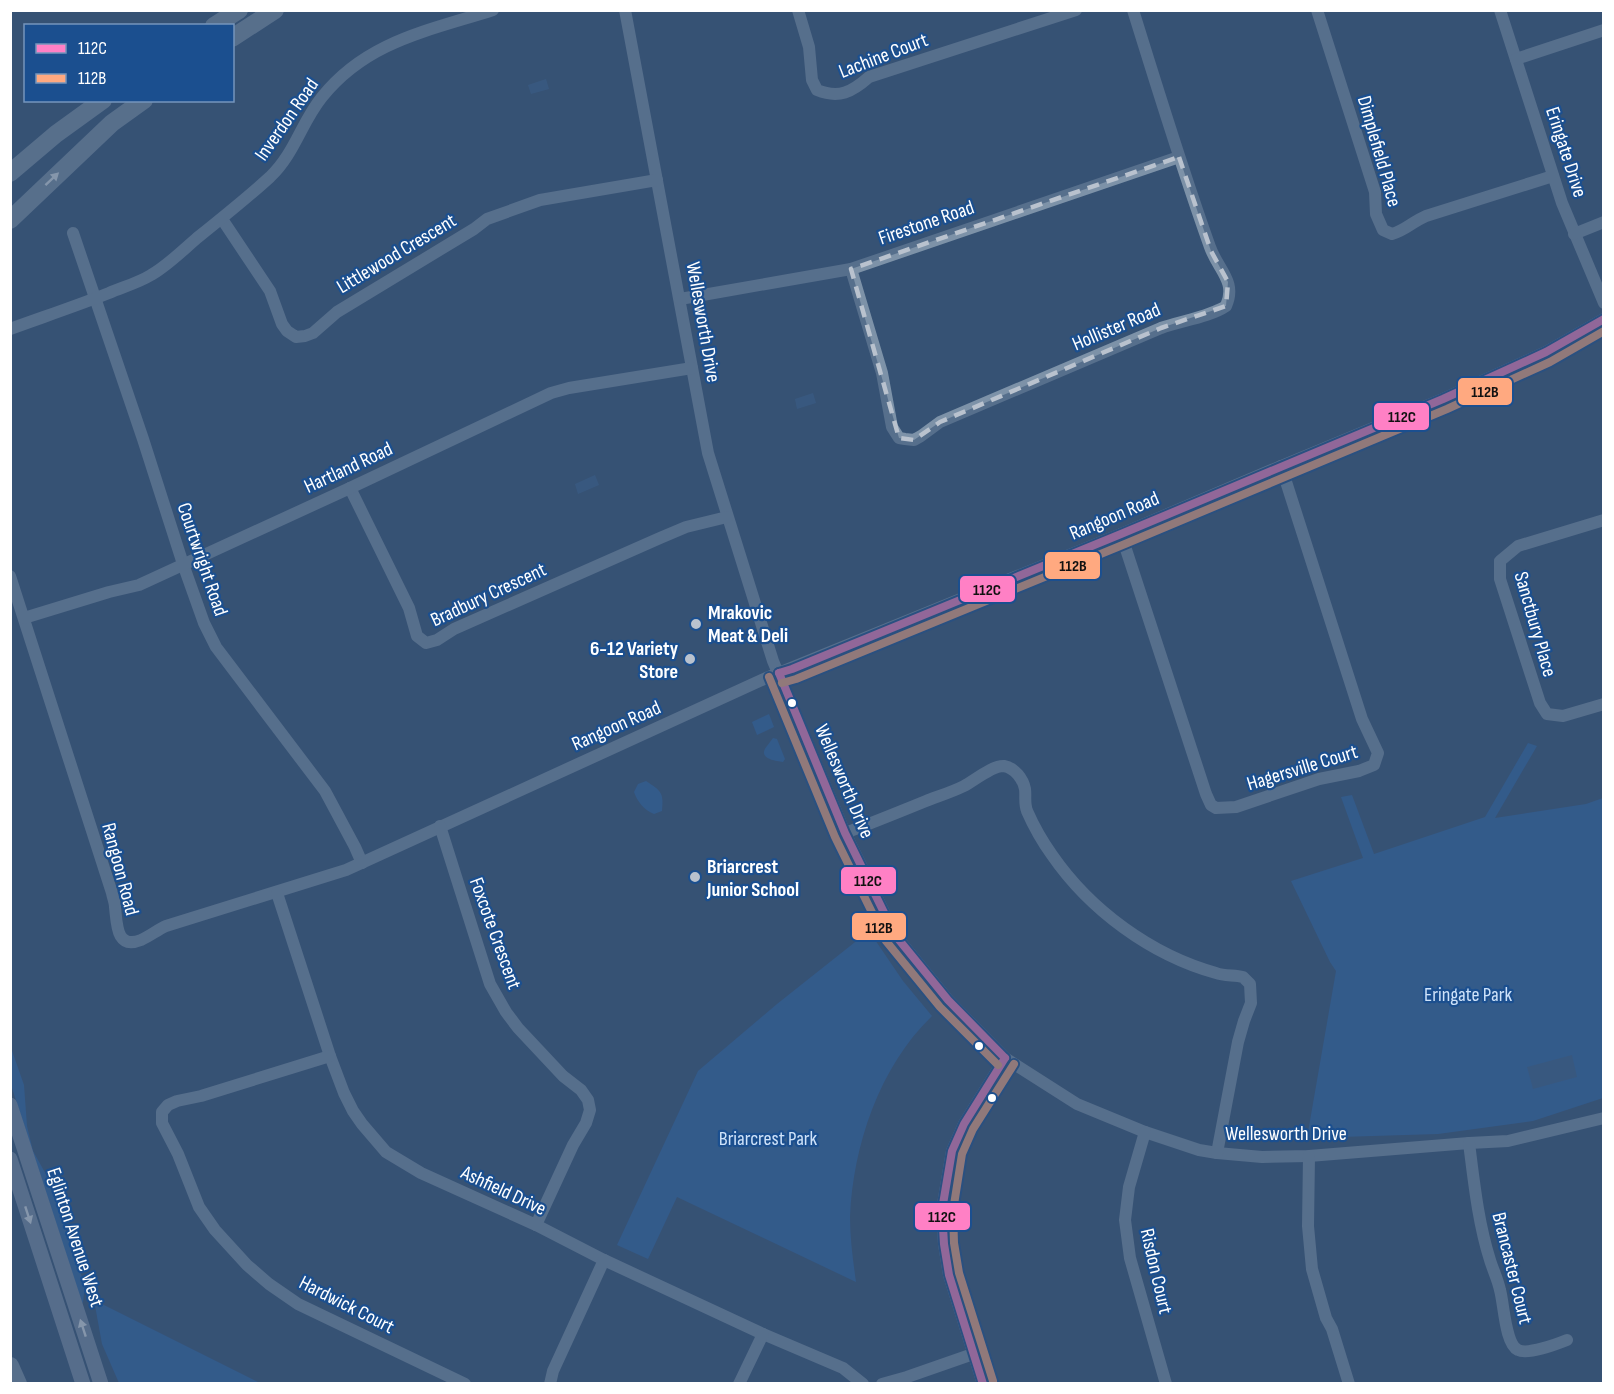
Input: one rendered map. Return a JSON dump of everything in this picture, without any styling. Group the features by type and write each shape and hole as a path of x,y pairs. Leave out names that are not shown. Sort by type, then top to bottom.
{"highway":[{"path":"217,24 239,10"},
{"path":"234,37 275,10"},
{"path":"10,173 56,134 100,102"},
{"path":"10,220 112,123 141,102"},
{"path":"10,1366 18,1383"}],"main road":[{"name":"Eglinton Avenue West","path":"10,1105 101,1383"},
{"name":"Eglinton Avenue West","path":"10,1159 83,1383"}],"street":[{"name":"Inverdon Road","path":"96,298 151,275 222,219 279,168 321,98 353,66 395,42 493,10"},
{"name":"Wellesworth Drive","path":"625,10 708,453 773,661 845,833 895,935 948,1000 1005,1058 1077,1104 1145,1132 1199,1150 1262,1157 1309,1156 1508,1141 1604,1118"},
{"name":"Lachine Court","path":"798,10 809,47 812,80 817,90 828,95 856,88 869,77 1076,10"},
{"name":"Hollister Road","path":"851,269 882,373 892,427 899,438 905,440 914,440 951,417 1161,328 1219,311 1226,306 1230,291 1228,282 1211,251 1133,10"},
{"name":"Dimplefield Place","path":"1317,10 1375,192 1376,214 1383,230 1392,234 1403,231 1413,222 1425,216 1553,176"},
{"name":"Eringate Drive","path":"1500,10 1553,176 1574,234 1604,303"},
{"path":"1516,59 1604,30"},
{"name":"Firestone Road","path":"680,299 851,269 1179,157"},
{"name":"Littlewood Crescent","path":"222,219 270,291 287,331 296,337 313,333 337,312 487,219 540,200 657,180"},
{"path":"1574,234 1604,222"},
{"name":"Courtwright Road","path":"73,233 204,623 216,647 325,791 362,863"},
{"path":"10,329 96,298"},
{"name":"Rangoon Road","path":"10,576 112,893 117,931 123,939 132,942 143,939 166,926 346,870 779,673 1120,534 1487,380 1546,352 1604,319"},
{"name":"Hartland Road","path":"24,618 139,585 551,393 692,368"},
{"name":"Hagersville Court","path":"1120,534 1211,805 1216,808 1236,807 1319,779 1359,771 1374,765 1378,753 1362,720 1281,466"},
{"name":"Bradbury Crescent","path":"350,488 409,608 417,636 426,643 669,534 702,522 727,517"},
{"name":"Sanctbury Place","path":"1604,520 1518,546 1500,561 1500,579 1540,704 1547,714 1563,716 1604,704"},
{"path":"845,833 961,788 998,766 1007,766 1016,772 1025,789 1026,809 1039,834 1069,877 1095,903 1128,931 1152,946 1182,961 1219,975 1243,977 1250,984 1251,1003 1238,1042 1216,1153"},
{"name":"Foxcote Crescent","path":"440,826 490,984 518,1028 563,1076 581,1090 588,1100 590,1110 586,1123 573,1145 536,1225"},
{"name":"Ashfield Drive","path":"277,893 344,1093 353,1111 386,1152 421,1173 536,1225 604,1260 843,1368 863,1383"},
{"name":"Hardwick Court","path":"330,1056 168,1105 162,1112 162,1123 178,1154 199,1208 231,1248 262,1277 298,1304 465,1383"},
{"path":"983,1383 949,1275 942,1210 952,1151 964,1124 1005,1058"},
{"name":"Risdon Court","path":"1145,1132 1130,1187 1125,1220 1133,1268 1166,1383"},
{"name":"Brancaster Court","path":"1468,1143 1485,1240 1513,1346 1519,1351 1527,1352 1567,1340"},
{"path":"1309,1156 1308,1226 1312,1269 1326,1318 1332,1329 1349,1383"},
{"path":"550,1383 553,1371 604,1260"},
{"path":"739,1383 764,1334"},
{"path":"882,1383 907,1377 973,1354"}],"highlighted area":[{"path":"1179,157 1211,251 1228,282 1226,306 1161,328 940,422 914,440 899,438 851,269"}],"green space":[{"path":"769,714 774,727 757,735 752,722"},
{"path":"773,738 777,739 785,759 783,762 765,756 764,750"},
{"name":"Eringate Park","path":"1528,743 1537,746 1495,818 1586,804 1603,798 1603,1098 1533,1121 1438,1134 1307,1138 1336,971 1291,881 1363,858 1341,797 1352,795 1374,854 1485,817"},
{"path":"646,781 660,793 662,811 654,814 644,808 637,799 634,792 638,784"},
{"name":"Briarcrest Park","path":"869,931 903,981 932,1016 913,1036 897,1059 872,1109 863,1136 852,1190 850,1217 856,1282 677,1197 648,1259 617,1245 698,1071"},
{"path":"10,1045 24,1085 27,1126 33,1151 48,1178 85,1286 82,1303 11,1085"},
{"path":"94,1300 260,1383 119,1383 102,1344"}],"shaded area":[{"path":"546,79 549,89 531,94 528,85"},
{"path":"813,393 816,403 797,409 795,399"},
{"path":"595,475 599,485 578,494 575,484"},
{"path":"1572,1055 1577,1077 1533,1089 1527,1067"}],"transit line":[{"name":"112C","path":"779,673 1121,534 1443,399 1546,352 1604,319"},
{"name":"112B","path":"782,683 1125,544 1447,409 1550,362 1604,331"},
{"name":"112C","path":"779,673 845,833 895,935 948,1000 1005,1058"},
{"name":"112B","path":"769,677 835,837 886,941 940,1007 998,1065"},
{"name":"112C","path":"983,1384 949,1275 942,1210 952,1151 964,1124 1005,1058"},
{"name":"112B","path":"993,1381 959,1273 954,1243 953,1211 962,1154 973,1129 1014,1064"}],"place":[{"name":"Mrakovic Meat & Deli","path":"696,624"},
{"name":"6-12 Variety Store","path":"690,659"},
{"name":"Briarcrest Junior School","path":"695,877"}]}
